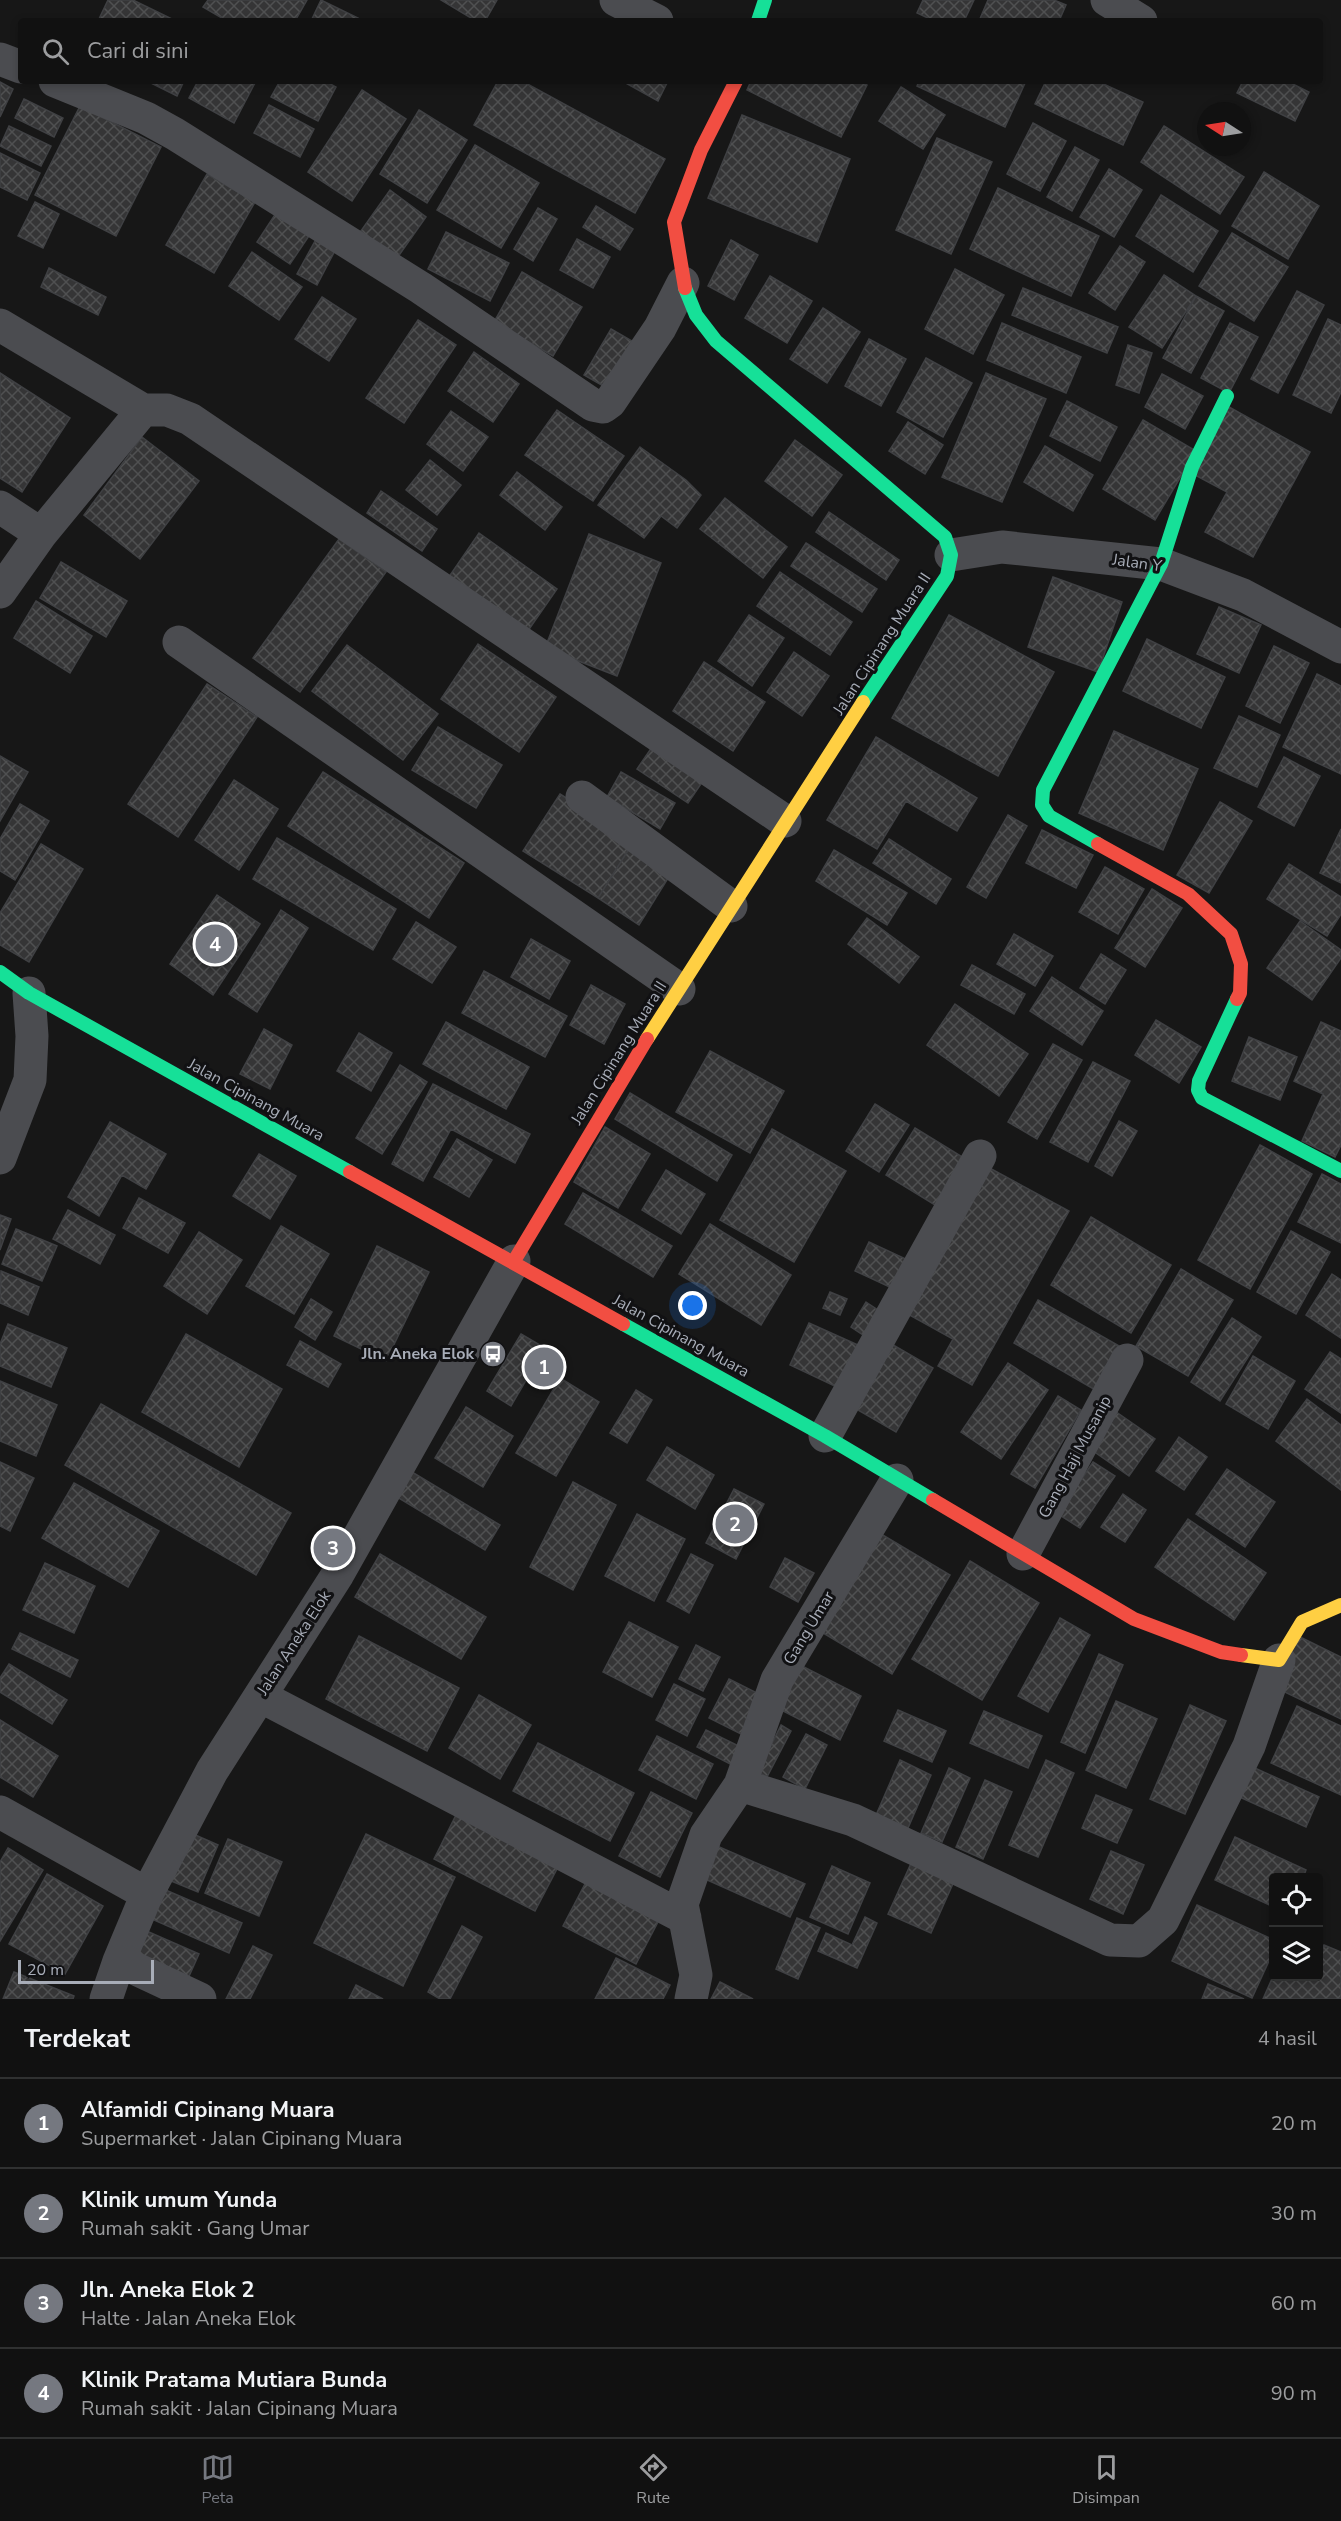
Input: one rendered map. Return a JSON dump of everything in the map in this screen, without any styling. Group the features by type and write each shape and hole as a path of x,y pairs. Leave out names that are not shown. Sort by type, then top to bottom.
{"street":[{"path":"616,0 651,18"},
{"path":"759,18 765,0"},
{"path":"1107,0 1136,18"},
{"path":"0,59 18,66"},
{"path":"62,84 146,118 175,134 421,288 593,405 603,407 610,402 660,328 683,284"},
{"path":"734,84 701,150 674,222 683,284 696,315 716,341 945,537 951,555"},
{"path":"0,325 143,410 167,410 190,419 785,821"},
{"path":"1227,396 1192,467 1161,564 1042,790 1042,805 1049,816 1188,894 1231,934 1242,964 1240,993 1199,1081 1198,1090 1202,1098 1341,1171"},
{"path":"0,592 41,534 143,410"},
{"path":"0,507 41,534"},
{"name":"Jalan Y","path":"951,555 1002,547 1161,564 1243,595 1341,647"},
{"name":"Jalan Cipinang Muara II","path":"514,1261 590,1129 785,821 947,576 951,555"},
{"path":"179,642 679,989"},
{"path":"582,797 731,906"},
{"name":"Jalan Cipinang Muara","path":"0,972 29,993 825,1436 1134,1618 1221,1652 1279,1660"},
{"path":"0,1158 30,1080 32,1036 29,993"},
{"path":"825,1436 980,1156"},
{"name":"Jalan Aneka Elok","path":"106,1999 147,1894 212,1771 338,1574 514,1261"},
{"name":"Gang Haji Musanip","path":"1023,1554 1127,1360"},
{"name":"Gang Umar","path":"692,1999 696,1975 682,1904 706,1836 740,1785 777,1680 897,1480"},
{"path":"740,1785 853,1820 1110,1940 1139,1941 1163,1920 1249,1746 1279,1660 1302,1622 1341,1605"},
{"path":"260,1696 685,1918"},
{"path":"0,1812 147,1894"},
{"path":"119,1961 200,1999"}],"building":[{"path":"108,0 133,0 170,18 99,18"},
{"path":"208,0 307,0 297,18 222,18 203,7"},
{"path":"321,0 358,18 312,18"},
{"path":"441,0 497,0 487,18 471,18"},
{"path":"923,0 974,0 965,18 928,18 917,13"},
{"path":"988,0 1054,0 1066,5 1060,18 980,18"},
{"path":"0,82 13,89 0,117"},
{"path":"153,84 183,84 177,96"},
{"path":"196,84 254,84 234,123 189,98"},
{"path":"278,84 330,84 336,87 318,121 271,97"},
{"path":"496,84 528,84 665,159 635,213 474,125"},
{"path":"627,84 666,84 658,101"},
{"path":"750,84 867,85 841,137 747,90"},
{"path":"918,84 1025,84 1005,127 917,86"},
{"path":"1045,84 1104,84 1143,102 1123,145 1035,104"},
{"path":"1242,84 1293,84 1309,92 1295,121 1237,93"},
{"path":"901,87 945,115 923,149 879,121"},
{"path":"362,90 406,119 352,201 308,172"},
{"path":"24,99 63,118 54,137 15,118"},
{"path":"269,105 314,129 300,157 254,133"},
{"path":"80,106 161,147 116,236 35,195"},
{"path":"419,110 467,140 427,203 380,174"},
{"path":"742,115 850,159 817,242 708,198"},
{"path":"1033,123 1066,141 1040,191 1007,174"},
{"path":"9,126 51,146 41,166 0,146"},
{"path":"1164,126 1197,147 1197,156 1211,156 1244,177 1220,214 1141,162"},
{"path":"937,138 992,162 951,254 896,230"},
{"path":"475,145 539,183 501,248 437,210"},
{"path":"1075,147 1099,160 1072,211 1047,197"},
{"path":"0,153 40,173 27,200 0,187"},
{"path":"1109,169 1142,190 1114,237 1080,217"},
{"path":"1264,172 1319,206 1288,259 1232,226"},
{"path":"207,174 255,202 214,273 166,245"},
{"path":"998,188 1099,236 1071,296 970,249"},
{"path":"390,190 426,217 395,261 358,235"},
{"path":"1161,195 1218,231 1193,272 1136,236"},
{"path":"35,202 59,214 43,248 18,236"},
{"path":"282,204 315,227 290,264 257,242"},
{"path":"596,206 633,229 620,250 583,227"},
{"path":"538,208 557,219 533,261 514,249"},
{"path":"321,230 340,241 317,285 297,274"},
{"path":"446,232 509,263 490,301 428,269"},
{"path":"1232,233 1288,267 1254,321 1199,286"},
{"path":"577,239 610,257 593,288 560,270"},
{"path":"731,240 758,255 734,300 708,286"},
{"path":"1120,246 1145,262 1115,310 1089,293"},
{"path":"252,252 302,287 279,320 229,286"},
{"path":"49,268 106,297 98,315 41,287"},
{"path":"955,269 1004,295 973,354 925,329"},
{"path":"522,272 582,307 553,356 494,322"},
{"path":"1164,275 1196,296 1162,348 1129,327"},
{"path":"770,276 812,301 787,343 745,318"},
{"path":"1023,288 1118,327 1107,353 1012,315"},
{"path":"1297,291 1324,305 1278,393 1251,379"},
{"path":"1196,296 1224,311 1191,373 1163,358"},
{"path":"322,297 356,319 329,361 295,339"},
{"path":"823,308 860,332 827,383 790,359"},
{"path":"1328,319 1341,325 1341,392 1331,413 1293,395"},
{"path":"418,320 456,345 404,423 366,398"},
{"path":"1002,323 1081,357 1066,393 987,360"},
{"path":"1230,323 1258,337 1229,393 1201,378"},
{"path":"611,329 632,341 605,387 584,375"},
{"path":"869,339 906,359 881,406 845,386"},
{"path":"1128,345 1152,353 1139,393 1116,385"},
{"path":"474,352 519,384 493,422 448,391"},
{"path":"926,358 972,383 943,437 897,412"},
{"path":"0,373 70,418 22,492 0,478"},
{"path":"986,373 1046,399 1002,502 942,477"},
{"path":"1162,374 1203,396 1185,429 1145,407"},
{"path":"1067,401 1117,427 1100,461 1050,436"},
{"path":"1229,407 1310,452 1253,557 1205,532 1227,492 1193,474"},
{"path":"557,410 624,456 593,501 525,455"},
{"path":"451,411 488,437 463,471 427,444"},
{"path":"1143,420 1196,451 1155,520 1103,489"},
{"path":"908,422 943,445 925,474 889,451"},
{"path":"142,437 199,481 140,559 84,515"},
{"path":"795,440 842,475 812,516 765,481"},
{"path":"1045,446 1093,475 1073,511 1024,482"},
{"path":"640,447 686,480 701,495 677,528 661,516 644,538 598,505"},
{"path":"430,460 461,485 437,515 406,490"},
{"path":"517,472 562,507 545,530 500,495"},
{"path":"381,491 437,529 422,551 367,513"},
{"path":"725,498 787,547 763,578 700,529"},
{"path":"829,512 899,560 886,580 816,532"},
{"path":"479,533 557,589 523,638 444,584"},
{"path":"589,534 661,563 617,676 545,648"},
{"path":"339,539 386,572 300,692 253,658"},
{"path":"806,543 877,589 862,612 791,566"},
{"path":"61,562 127,601 106,637 40,598"},
{"path":"780,572 852,622 830,655 757,606"},
{"path":"1053,577 1122,602 1098,672 1028,647"},
{"path":"36,601 92,636 70,673 14,638"},
{"path":"1219,607 1261,625 1239,673 1197,654"},
{"path":"749,615 784,638 752,686 718,661"},
{"path":"949,615 1054,672 998,776 892,718"},
{"path":"1147,639 1225,677 1201,728 1123,691"},
{"path":"478,644 556,697 519,752 441,699"},
{"path":"347,645 438,714 403,760 312,691"},
{"path":"1274,646 1309,663 1280,723 1246,706"},
{"path":"794,652 829,676 802,716 767,692"},
{"path":"704,662 765,702 733,751 673,711"},
{"path":"1317,674 1341,686 1341,774 1283,747"},
{"path":"207,684 257,717 178,837 128,804"},
{"path":"1239,716 1280,735 1257,787 1214,768"},
{"path":"438,727 502,765 476,808 412,770"},
{"path":"1114,731 1198,769 1163,850 1079,813"},
{"path":"876,737 977,798 957,831 906,801 877,849 827,820"},
{"path":"652,747 703,781 688,803 637,769"},
{"path":"0,756 28,772 0,821"},
{"path":"1284,757 1320,776 1294,826 1258,807"},
{"path":"323,772 464,863 429,918 288,826"},
{"path":"621,772 675,803 660,829 607,797"},
{"path":"234,780 278,809 239,870 195,840"},
{"path":"560,794 634,841 598,898 523,851"},
{"path":"1220,802 1252,821 1209,893 1177,875"},
{"path":"20,804 49,821 15,880 0,871 0,839"},
{"path":"1008,815 1027,826 986,898 967,887"},
{"path":"1341,829 1341,883 1320,873"},
{"path":"1042,830 1093,855 1076,888 1026,863"},
{"path":"277,838 396,909 373,950 253,879"},
{"path":"889,839 951,879 936,904 873,863"},
{"path":"634,841 675,867 639,925 598,898"},
{"path":"41,844 83,869 29,962 0,945 0,913"},
{"path":"834,850 907,893 887,925 816,881"},
{"path":"1289,864 1341,897 1341,914 1327,936 1267,899"},
{"path":"1105,867 1144,889 1118,934 1079,912"},
{"path":"1152,889 1182,908 1145,967 1115,948"},
{"path":"217,895 260,924 213,995 170,964"},
{"path":"281,910 308,928 257,1012 229,994"},
{"path":"867,918 919,957 899,983 848,944"},
{"path":"1300,921 1341,950 1341,958 1312,1000 1267,968"},
{"path":"416,922 456,947 432,983 393,959"},
{"path":"1014,934 1053,956 1035,986 997,964"},
{"path":"531,939 570,961 549,999 511,977"},
{"path":"1101,954 1126,970 1105,1004 1080,988"},
{"path":"972,965 1025,994 1014,1014 961,985"},
{"path":"484,971 567,1016 545,1057 462,1013"},
{"path":"1052,977 1103,1011 1082,1045 1030,1011"},
{"path":"591,985 625,1004 604,1044 570,1025"},
{"path":"955,1004 1028,1054 999,1096 927,1045"},
{"path":"1156,1020 1201,1047 1179,1083 1135,1055"},
{"path":"446,1022 529,1067 506,1109 423,1064"},
{"path":"1321,1022 1341,1031 1341,1145 1335,1157 1302,1141 1323,1094 1294,1081"},
{"path":"264,1029 292,1045 270,1089 240,1074"},
{"path":"359,1033 392,1053 371,1091 337,1071"},
{"path":"1249,1037 1297,1057 1280,1100 1232,1081"},
{"path":"1053,1044 1082,1060 1037,1139 1008,1122"},
{"path":"710,1051 784,1091 750,1153 676,1112"},
{"path":"1093,1062 1130,1081 1088,1162 1050,1142"},
{"path":"400,1065 427,1082 382,1154 356,1138"},
{"path":"433,1084 530,1134 515,1163 451,1129 423,1181 392,1164"},
{"path":"630,1093 732,1155 717,1181 615,1119"},
{"path":"875,1104 909,1125 879,1172 846,1151"},
{"path":"1119,1121 1137,1131 1112,1176 1095,1166"},
{"path":"110,1122 166,1154 146,1189 122,1175 99,1216 68,1197"},
{"path":"605,1127 650,1154 618,1208 574,1182"},
{"path":"915,1128 964,1158 935,1205 886,1175"},
{"path":"772,1129 846,1171 794,1262 720,1220"},
{"path":"457,1139 492,1160 469,1197 434,1177"},
{"path":"1260,1145 1312,1174 1250,1289 1198,1260"},
{"path":"259,1154 296,1176 270,1219 233,1196"},
{"path":"984,1165 1069,1211 972,1385 938,1366 953,1339 904,1312"},
{"path":"666,1170 705,1194 681,1234 642,1210"},
{"path":"1322,1174 1341,1184 1341,1243 1298,1222"},
{"path":"583,1193 672,1246 653,1277 565,1224"},
{"path":"139,1198 185,1223 168,1253 123,1228"},
{"path":"68,1210 115,1235 100,1264 53,1239"},
{"path":"0,1215 11,1219 0,1250"},
{"path":"1091,1217 1171,1265 1131,1333 1051,1285"},
{"path":"710,1224 791,1275 761,1325 679,1274"},
{"path":"281,1226 329,1254 294,1314 246,1286"},
{"path":"16,1229 57,1246 42,1281 2,1264"},
{"path":"1291,1231 1330,1252 1296,1314 1257,1292"},
{"path":"199,1232 242,1260 207,1314 164,1286"},
{"path":"869,1242 908,1260 894,1289 855,1271"},
{"path":"377,1246 429,1272 386,1361 334,1336"},
{"path":"1181,1269 1233,1300 1188,1376 1136,1346"},
{"path":"1,1271 39,1287 28,1315 0,1303"},
{"path":"1332,1274 1341,1280 1341,1338 1306,1315"},
{"path":"830,1292 847,1299 840,1315 823,1308"},
{"path":"311,1299 332,1312 315,1340 295,1327"},
{"path":"1038,1300 1121,1347 1097,1391 1014,1343"},
{"path":"866,1302 887,1316 872,1341 851,1327"},
{"path":"1232,1318 1261,1337 1220,1401 1191,1382"},
{"path":"809,1323 860,1346 841,1389 790,1365"},
{"path":"8,1324 67,1348 51,1387 0,1366 0,1344"},
{"path":"186,1334 282,1389 239,1467 142,1412"},
{"path":"521,1334 545,1348 511,1406 487,1391"},
{"path":"300,1341 341,1364 328,1387 287,1365"},
{"path":"888,1342 933,1368 896,1432 851,1406"},
{"path":"1330,1352 1341,1359 1341,1413 1305,1389"},
{"path":"1253,1356 1295,1381 1268,1429 1226,1404"},
{"path":"1008,1363 1048,1390 1001,1459 961,1432"},
{"path":"560,1378 599,1402 556,1476 516,1453"},
{"path":"0,1381 57,1405 36,1456 0,1441"},
{"path":"636,1390 652,1400 627,1443 610,1433"},
{"path":"1058,1396 1081,1410 1035,1488 1011,1474"},
{"path":"1307,1399 1341,1425 1341,1490 1276,1441"},
{"path":"101,1404 291,1513 256,1575 65,1465"},
{"path":"466,1407 513,1436 483,1487 435,1458"},
{"path":"1112,1409 1155,1439 1129,1476 1086,1446"},
{"path":"1179,1437 1207,1457 1184,1490 1156,1471"},
{"path":"667,1447 714,1475 695,1509 647,1480"},
{"path":"0,1462 34,1478 10,1531 0,1526"},
{"path":"1093,1462 1115,1476 1080,1528 1058,1514"},
{"path":"402,1466 500,1525 485,1550 387,1491"},
{"path":"1227,1469 1275,1502 1245,1547 1196,1514"},
{"path":"573,1482 616,1505 573,1590 530,1567"},
{"path":"74,1483 159,1531 128,1587 42,1538"},
{"path":"734,1489 764,1504 736,1559 706,1543"},
{"path":"1123,1494 1146,1510 1125,1542 1101,1527"},
{"path":"637,1514 685,1539 654,1601 605,1576"},
{"path":"1188,1519 1266,1573 1234,1620 1155,1567"},
{"path":"881,1534 950,1575 892,1674 823,1633"},
{"path":"380,1554 486,1617 461,1659 355,1597"},
{"path":"691,1554 713,1565 689,1613 667,1601"},
{"path":"785,1558 814,1573 798,1602 770,1587"},
{"path":"970,1561 1039,1603 982,1700 912,1659"},
{"path":"45,1563 95,1586 74,1633 23,1610"},
{"path":"1060,1618 1090,1635 1048,1712 1018,1696"},
{"path":"629,1622 678,1647 652,1697 603,1672"},
{"path":"20,1633 78,1660 70,1677 12,1649"},
{"path":"1296,1635 1341,1657 1341,1719 1272,1686"},
{"path":"359,1636 459,1688 427,1751 326,1699"},
{"path":"696,1645 720,1657 703,1691 679,1679"},
{"path":"1099,1654 1123,1665 1085,1753 1061,1742"},
{"path":"9,1664 67,1700 52,1724 0,1692 0,1678"},
{"path":"798,1664 861,1696 840,1740 777,1708"},
{"path":"729,1679 765,1697 745,1736 709,1718"},
{"path":"674,1684 705,1699 687,1736 656,1720"},
{"path":"479,1695 531,1725 500,1779 449,1748"},
{"path":"1116,1701 1157,1719 1126,1788 1086,1770"},
{"path":"1190,1705 1226,1721 1185,1814 1150,1799"},
{"path":"1297,1706 1341,1726 1341,1795 1271,1763"},
{"path":"898,1710 946,1731 932,1762 884,1741"},
{"path":"984,1711 1042,1736 1028,1768 970,1743"},
{"path":"0,1720 58,1756 33,1797 0,1777"},
{"path":"781,1725 791,1731 767,1777 758,1772"},
{"path":"706,1730 749,1751 740,1769 697,1747"},
{"path":"806,1734 827,1745 805,1789 783,1777"},
{"path":"657,1736 713,1764 696,1799 639,1770"},
{"path":"538,1743 634,1793 610,1841 513,1791"},
{"path":"900,1760 931,1775 908,1828 876,1815"},
{"path":"1046,1760 1074,1773 1038,1857 1009,1845"},
{"path":"1246,1764 1319,1797 1306,1827 1233,1794"},
{"path":"949,1768 970,1778 942,1842 921,1833"},
{"path":"985,1780 1012,1792 983,1859 956,1847"},
{"path":"651,1792 692,1813 660,1877 619,1856"},
{"path":"1096,1795 1132,1810 1117,1843 1082,1828"},
{"path":"457,1813 559,1865 535,1911 434,1859"},
{"path":"184,1830 218,1845 198,1892 164,1878"},
{"path":"366,1834 455,1877 403,1986 314,1943"},
{"path":"1235,1837 1306,1870 1305,1873 1269,1873 1269,1905 1215,1880"},
{"path":"228,1839 282,1862 259,1916 205,1893"},
{"path":"717,1846 805,1884 790,1917 703,1878"},
{"path":"8,1848 43,1870 0,1941 0,1862"},
{"path":"1111,1851 1144,1865 1123,1914 1090,1899"},
{"path":"913,1859 956,1877 931,1933 888,1914"},
{"path":"832,1866 870,1883 848,1934 810,1917"},
{"path":"47,1874 103,1906 65,1974 9,1944"},
{"path":"586,1882 659,1920 636,1964 563,1926"},
{"path":"161,1888 242,1923 229,1953 147,1917"},
{"path":"1197,1905 1269,1938 1269,1961 1252,1998 1172,1961"},
{"path":"865,1917 877,1923 857,1968 818,1951 826,1933 852,1945"},
{"path":"797,1918 820,1928 798,1979 776,1969"},
{"path":"462,1926 482,1937 450,1999 440,1999 428,1992"},
{"path":"142,1929 199,1954 186,1983 130,1958"},
{"path":"1324,1945 1341,1952 1341,1999 1263,1999 1271,1981 1323,1981"},
{"path":"253,1946 272,1955 250,1999 226,1999"},
{"path":"616,1958 670,1985 663,1999 595,1999"},
{"path":"14,1972 74,1996 73,1999 3,1999"},
{"path":"720,1982 753,1999 711,1999"},
{"path":"1208,1984 1244,1999 1202,1999"},
{"path":"356,1985 383,1999 349,1999"}],"traffic: fast":[{"path":"759,18 765,0"},
{"path":"685,288 696,315 716,341 945,537 951,555 947,576 863,702"},
{"path":"1098,844 1049,816 1042,805 1043,790 1161,564 1192,467 1227,396"},
{"path":"0,972 29,993 350,1172"},
{"path":"1237,999 1199,1081 1198,1090 1202,1098 1341,1171"},
{"path":"623,1324 825,1436 933,1500"}],"traffic: slow":[{"path":"647,1039 863,702"},
{"path":"1241,1655 1279,1660 1302,1622 1341,1605"}],"traffic: jam":[{"path":"685,288 674,222 701,150 734,84"},
{"path":"1098,844 1188,894 1231,934 1241,964 1240,993 1237,999"},
{"path":"514,1261 647,1039"},
{"path":"350,1172 623,1324"},
{"path":"933,1500 1134,1619 1221,1652 1241,1655"}],"place":[{"name":"Klinik Pratama Mutiara Bunda","path":"215,944"},
{"name":"Jln. Aneka Elok","path":"493,1354"},
{"name":"Alfamidi Cipinang Muara","path":"544,1367"},
{"name":"Klinik umum Yunda","path":"735,1524"},
{"name":"Jln. Aneka Elok 2","path":"333,1548"}]}
